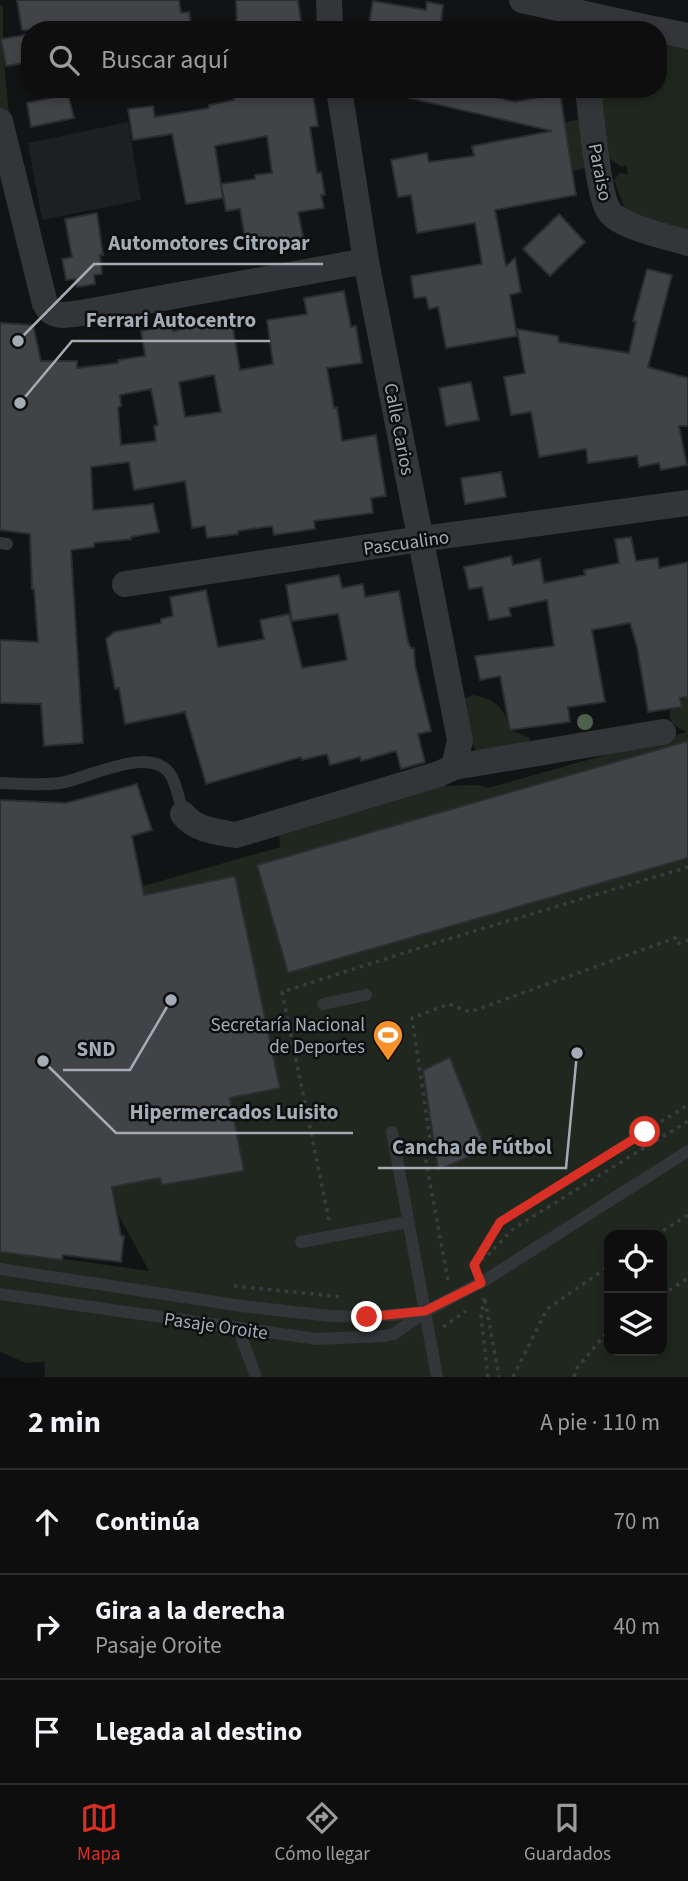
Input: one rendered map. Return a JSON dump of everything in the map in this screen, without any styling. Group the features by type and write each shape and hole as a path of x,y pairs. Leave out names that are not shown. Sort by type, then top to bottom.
{"street":[{"path":"329,0 330,21"},
{"path":"522,0 578,21"},
{"path":"667,32 688,36"},
{"name":"Calle Carios","path":"340,98 366,261 460,740 454,767"},
{"name":"Paraiso","path":"589,98 602,191 609,212 627,224 688,243"},
{"path":"0,121 45,304 49,311 58,316 366,261"},
{"name":"Pascualino","path":"125,584 421,539 688,503"},
{"path":"183,814 188,820 208,831 236,835 439,775 454,767 663,732"}],"lane":[{"path":"0,783 59,784 128,763 146,762 162,767 171,776 183,814"},
{"path":"323,1004 366,995"},
{"path":"391,1132 437,1377"},
{"name":"Pasaje Oroite","path":"6,1295 317,1339 385,1336 401,1330 425,1311 481,1283 688,1151"},
{"path":"301,1242 408,1222"},
{"name":"Pasaje Oroite","path":"0,1269 242,1306 330,1316 367,1317 425,1311"},
{"path":"6,1295 14,1271"},
{"path":"242,1329 242,1339 256,1377"}],"path":[{"path":"333,1236 282,992 688,867"},
{"path":"448,1280 426,1162 430,1140 412,1018 449,1004 470,1012 675,938 677,944 688,940"},
{"path":"481,1283 474,1265 500,1222 688,1105"},
{"path":"664,1230 688,1215"},
{"path":"513,1377 547,1309 604,1269"},
{"path":"665,1293 688,1278"},
{"path":"488,1377 481,1317 484,1296 493,1333 499,1377"},
{"path":"574,1377 576,1369 604,1336"}],"shaded area":[{"path":"0,4 3,7 3,51 9,115 0,143"},
{"path":"667,46 688,49 688,233 626,212 614,180 620,173 628,174 626,165 622,167 607,157 584,169 575,171 568,166 563,123 581,119 589,98 667,98"},
{"path":"128,122 141,200 42,220 28,143"},
{"path":"473,695 493,702 502,710 510,730 530,738 526,757 477,751 465,735 464,699"},
{"name":"Secretaría Nacional de Deportes","path":"688,697 688,1377 45,1377 44,1360 26,1363 0,1352 0,1250 149,1271 118,1214 59,910 280,847 282,828 435,786 479,785 488,788 687,732 673,724 670,719 671,710"}],"building":[{"path":"17,0 179,0 181,13 189,12 190,21 21,21 21,24"},
{"path":"236,0 298,0 301,21 237,21"},
{"path":"373,1 426,10 427,2 443,5 441,21 370,21"},
{"path":"21,36 21,64 6,66 1,39"},
{"path":"50,98 69,98 74,118 31,127 27,103"},
{"path":"313,98 318,126 310,127 317,173 321,172 325,195 321,195 324,208 298,212 305,245 288,249 287,243 247,250 240,209 226,211 221,184 255,179 255,175 272,173 267,136 215,146 223,198 186,204 172,134 133,140 128,109 153,106 155,117 209,108 209,105 234,100"},
{"path":"410,98 498,98 515,102 535,98 561,98 576,195 495,210 506,266 515,258 521,292 510,295 517,336 446,348 438,307 429,309 426,297 414,298 411,276 482,264 475,223 417,233 411,195 398,197 391,160 427,153 429,162 474,156 472,146 552,131"},
{"path":"97,213 103,255 100,255 102,274 94,275 95,284 77,287 75,279 66,280 62,259 72,257 65,219"},
{"path":"559,214 585,242 550,276 523,249"},
{"path":"647,269 672,275 648,367 688,378 688,426 679,426 687,465 661,470 659,463 639,467 637,456 588,463 586,449 539,457 531,412 511,415 504,377 525,373 517,329 558,336 559,342 629,353 636,322 633,321"},
{"path":"344,291 351,327 356,326 362,363 327,368 334,408 337,407 342,441 376,435 386,496 371,498 373,513 314,521 315,529 274,535 272,526 207,538 205,526 192,528 185,481 134,490 129,462 91,467 93,510 153,504 159,532 131,539 94,543 94,547 71,550 83,743 44,746 41,704 0,703 0,640 38,642 30,534 0,530 0,323 33,325 41,361 77,361 77,368 118,363 118,360 145,356 141,331 172,325 173,331 231,317 240,370 273,364 267,320 307,314 304,298","holes":["214,375 221,412 185,417 179,382","151,389 158,425 154,426 156,441 121,445 118,407 121,406 120,395"]},
{"path":"471,382 479,420 446,426 439,388"},
{"path":"501,472 506,497 465,504 461,478"},
{"path":"631,537 636,561 658,558 659,568 688,562 688,697 680,698 682,707 648,712 637,647 630,623 592,630 605,702 568,707 570,722 510,730 500,676 480,680 475,656 554,646 547,600 509,608 511,616 489,620 482,587 469,589 464,567 511,556 513,565 540,559 544,583 585,575 584,570 619,563 615,539"},
{"path":"339,575 342,588 363,584 365,597 399,591 408,642 411,648 414,648 415,665 431,731 418,734 425,762 401,769 396,751 361,761 360,757 330,765 327,754 302,760 301,757 206,784 185,712 125,724 119,688 115,689 106,639 114,632 161,623 161,619 173,616 170,597 206,590 218,647 264,639 260,620 289,614 302,668 347,660 338,614 292,621 286,585"},
{"path":"688,741 688,858 288,973 257,865"},
{"path":"137,784 152,830 132,836 144,895 235,876 280,1088 230,1098 244,1171 162,1185 160,1178 112,1187 121,1236 124,1236 121,1262 63,1255 62,1260 0,1252 0,800 66,803"},
{"path":"450,1057 486,1150 438,1170 423,1070"}],"place":[{"name":"Automotores Citropar","path":"18,341"},
{"name":"Ferrari Autocentro","path":"20,403"},
{"name":"SND","path":"171,1000"},
{"name":"Cancha de Fútbol","path":"577,1053"},
{"name":"Hipermercados Luisito","path":"43,1061"},
{"name":"Secretaría Nacional de Deportes","path":"388,1062"}],"route":[{"path":"367,1317 425,1311 481,1283 474,1265 500,1222 645,1132"}]}
